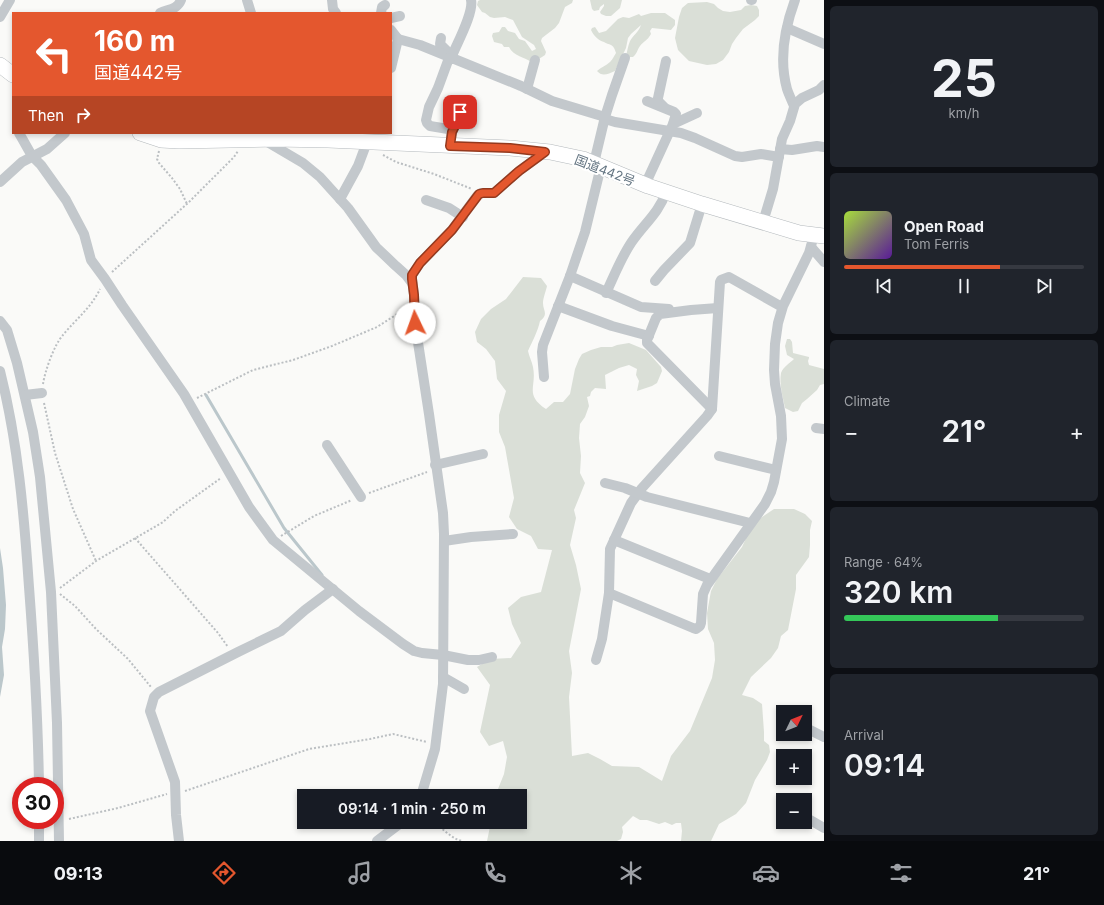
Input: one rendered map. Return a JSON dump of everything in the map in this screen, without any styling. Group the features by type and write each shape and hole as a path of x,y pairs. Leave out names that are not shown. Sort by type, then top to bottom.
{"highway":[{"name":"国道442号","path":"143,134 161,140 179,141 242,136 262,139 371,141 451,139 545,152 574,157 598,165 644,185 816,239"}],"street":[{"path":"0,17 10,0"},
{"path":"163,12 174,8 180,4 181,0"},
{"path":"248,0 251,12"},
{"path":"326,0 327,12"},
{"path":"332,0 333,9 335,12"},
{"path":"451,139 448,129 430,126 427,124 427,111 469,15 472,4 471,0"},
{"path":"794,106 787,89 784,74 784,53 787,28 795,0"},
{"path":"787,28 824,44"},
{"path":"392,31 398,38 420,45 527,89 558,104 605,118 671,127 735,156 742,157 780,153 817,146 823,147"},
{"path":"392,64 398,38"},
{"path":"441,38 440,44 451,58"},
{"path":"544,377 542,352 543,345 570,276 585,232 598,165 605,118 625,58"},
{"path":"527,89 535,60"},
{"path":"665,108 660,104 658,98 666,61"},
{"path":"763,222 773,189 782,139 790,121 794,106 802,98 823,89"},
{"path":"644,185 676,114 647,101"},
{"path":"451,139 460,112 466,103"},
{"path":"671,127 698,113"},
{"path":"20,134 32,156 41,165 66,200 84,234 91,260 106,279 122,305 176,381 248,507 273,540 375,624 409,648 422,653 443,655 474,661 492,657"},
{"path":"0,182 17,166 47,148 64,134"},
{"path":"262,139 310,169 320,177 340,199 376,247 406,274 412,283"},
{"path":"340,199 371,141"},
{"path":"423,789 436,745 443,677 444,523 415,323 412,275 420,263 448,235 463,217 479,194 494,193 519,171 545,152"},
{"path":"606,292 627,249 661,206 666,192"},
{"path":"426,200 449,208 463,217"},
{"path":"655,281 690,243 702,204"},
{"path":"816,239 824,262"},
{"path":"609,593 696,629 700,626 703,594 710,579 769,497 774,482 782,446 781,416 775,384 774,362 778,323 782,307 816,239"},
{"path":"570,276 641,307 672,309 676,312"},
{"path":"596,660 602,639 609,593 610,549 631,503 638,493 712,409 721,280 729,277 782,307"},
{"path":"558,306 612,326 649,336"},
{"path":"712,409 647,343 647,340 658,316 663,313 718,308"},
{"path":"0,321 8,332 25,395 33,432 40,477 54,592 58,777"},
{"path":"0,371 8,404 17,459 26,537 35,677 39,777"},
{"path":"25,395 42,392"},
{"path":"327,445 361,497"},
{"path":"436,465 483,454"},
{"path":"719,456 776,470"},
{"path":"605,483 625,488 647,497 750,524"},
{"path":"444,541 478,536 513,534"},
{"path":"614,540 710,579"},
{"path":"178,841 174,778 151,713 151,707 156,694 281,631 333,588"},
{"path":"443,677 464,689"},
{"path":"812,731 824,737"},
{"path":"812,821 824,828"},
{"path":"39,829 39,841"},
{"path":"59,829 59,841"},
{"path":"377,841 393,829"}],"path":[{"path":"96,561 73,509 58,460 42,392 47,369 60,339 88,309 106,279 187,204 234,157 238,152 242,136"},
{"path":"161,140 158,161 180,189 187,204"},
{"path":"371,141 396,162 434,174 483,193"},
{"path":"189,402 253,370 293,360 332,346 377,327 401,310 414,307"},
{"path":"156,694 128,659 96,629 75,606 54,592 96,561 164,522 175,511 229,473"},
{"path":"135,538 218,633 233,654"},
{"path":"64,819 96,813 190,789 302,751 370,739 389,734 436,745"},
{"path":"442,829 462,841"}],"shaded area":[{"path":"573,0 572,3 565,7 559,23 555,28 542,38 541,41 546,52 545,55 533,63 513,52 509,47 504,47 502,44 494,42 492,36 493,33 499,32 502,27 505,27 508,31 515,33 519,39 525,41 532,51 536,49 534,45 522,37 513,20 505,17 490,17 482,12 477,5 478,1"},
{"path":"590,0 622,0 620,8 611,16 606,16 600,12 604,4 599,10 594,11"},
{"path":"707,2 714,4 723,11 730,12 741,10 745,6 757,6 759,16 743,29 723,60 716,64 707,65 689,61 678,50 675,38 682,8 688,3"},
{"path":"651,13 665,13 675,20 675,25 671,30 652,28 650,31 650,36 640,46 634,56 626,57 630,41 641,25 628,38 626,48 615,71 605,74 599,73 597,71 610,62 616,53 612,45 596,38 591,30 592,28 595,27 599,33 606,31 618,19 623,17 629,18 639,14 641,16"},
{"path":"523,277 541,278 547,286 543,301 545,314 543,319 540,321 528,351 534,374 533,394 539,404 546,409 554,402 563,402 570,394 575,369 579,359 582,354 591,350 629,343 646,350 661,367 662,371 657,383 637,391 639,381 636,375 637,369 629,365 605,375 606,389 595,388 591,392 590,396 587,397 589,406 585,417 580,424 580,473 585,483 574,510 576,518 570,545 581,589 569,651 572,673 569,697 572,756 588,753 612,766 639,767 662,781 671,756 690,731 712,678 715,660 714,643 708,629 707,613 711,591 717,579 742,547 748,534 759,519 774,509 794,509 805,514 812,521 810,530 809,557 796,575 796,589 788,630 781,636 778,648 771,658 751,677 742,695 753,698 762,704 764,741 769,745 770,752 755,780 746,803 736,814 719,824 711,841 681,841 681,823 672,825 665,822 659,824 647,820 640,820 633,816 622,827 623,832 621,839 617,841 487,841 490,829 527,829 527,789 498,789 504,774 507,757 503,741 489,746 480,732 490,685 477,667 490,659 511,658 521,643 512,624 508,608 521,597 541,592 552,550 538,549 531,536 517,529 509,517 514,498 505,447 499,432 499,415 506,391 497,379 495,361 486,349 477,342 475,332 481,319 491,309 506,299"},
{"path":"787,339 790,339 792,342 793,353 809,357 809,365 824,369 824,384 820,385 817,390 802,403 798,411 793,412 785,408 781,386 781,373 794,359 787,355 785,346"},
{"path":"0,548 6,605 5,629 2,647 4,675 0,697"}],"waterway":[{"path":"206,395 284,528 322,575"}],"route":[{"path":"415,323 412,275 420,263 452,230 479,194 496,192 519,171 545,152 510,148 450,146 452,132 460,112"}]}
